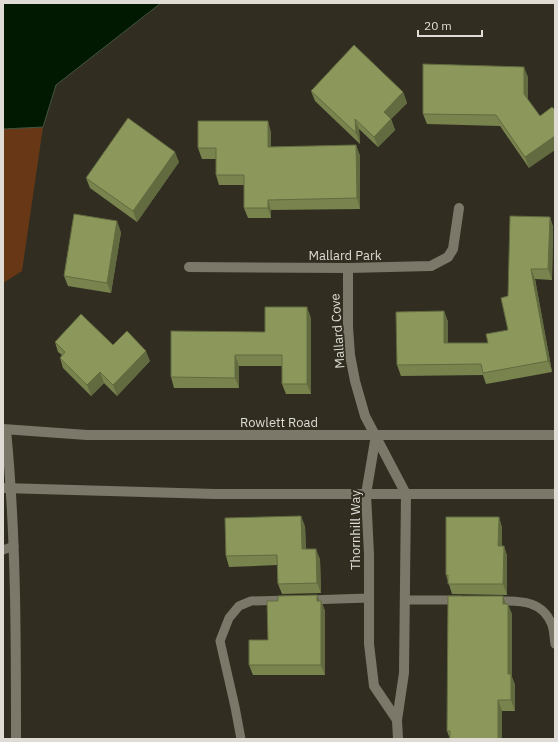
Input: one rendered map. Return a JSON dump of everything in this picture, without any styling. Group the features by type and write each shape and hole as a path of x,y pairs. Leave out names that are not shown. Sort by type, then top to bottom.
{"street":[{"name":"Mallard Park","path":"189,267 348,268 430,266 439,263 448,257 453,249 459,208"},
{"name":"Mallard Cove","path":"348,268 347,297 350,355 355,381 365,416 376,435"},
{"name":"Rowlett Road","path":"5,429 87,435 555,435"},
{"path":"5,429 8,489 14,546 16,739"},
{"name":"Thornhill Way","path":"376,435 366,494 369,644 374,686 397,720"},
{"path":"376,435 406,494 404,673 397,720 398,739"},
{"path":"8,489 215,494 555,494"}],"lane":[{"path":"3,550 14,546"},
{"path":"241,739 220,640 229,618 239,606 251,601 369,598"},
{"path":"405,600 468,601"},
{"path":"484,601 523,602 539,607 553,626 555,644"}],"shaded area":[{"path":"3,3 161,3 56,85 43,127 3,129"},
{"path":"43,127 22,271 3,283 3,129"}],"building":[{"path":"354,45 403,92 384,112 391,119 374,137 355,119 356,133 311,91"},
{"path":"423,64 524,67 524,94 540,116 552,107 555,110 555,136 525,157 496,115 423,114"},
{"path":"128,118 175,152 133,211 86,178"},
{"path":"198,121 268,121 268,147 356,145 357,198 268,200 268,208 244,208 244,175 216,175 216,148 198,148"},
{"path":"74,214 117,221 107,283 64,276"},
{"path":"510,216 550,217 548,269 531,269 548,361 483,373 481,364 397,365 396,312 444,311 444,343 488,343 486,334 508,330 501,298 508,296"},
{"path":"265,307 307,307 307,384 282,384 282,355 235,355 235,378 171,377 171,331 265,332"},
{"path":"81,314 113,345 127,331 146,351 113,385 100,372 87,385 60,358 65,352 55,342"},
{"path":"301,516 302,549 316,549 317,583 278,584 277,555 226,556 225,518"},
{"path":"446,517 499,517 498,546 504,546 503,584 448,584 448,575 446,575"},
{"path":"317,595 317,601 321,601 321,665 249,665 249,640 268,640 267,601 278,601 278,596"},
{"path":"448,596 503,596 503,604 508,604 508,674 511,674 511,700 498,700 498,739 450,739 450,731 447,731"}]}
